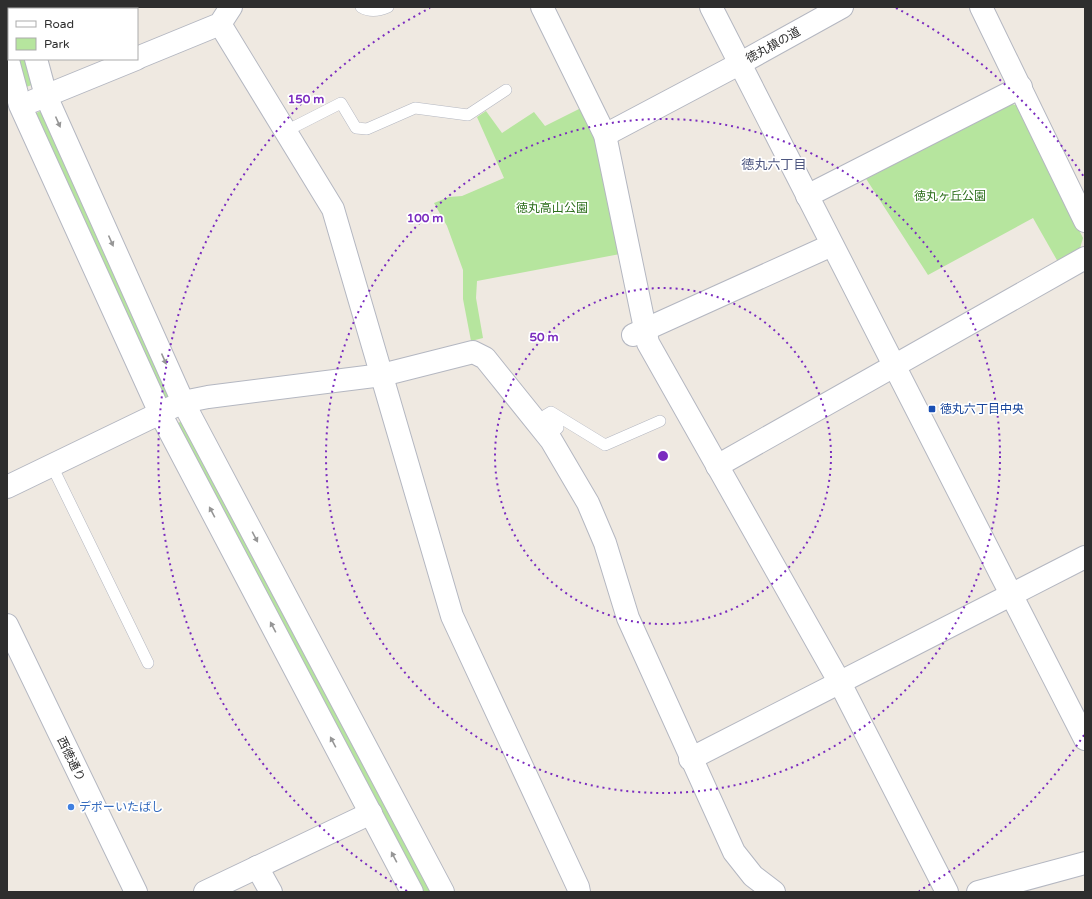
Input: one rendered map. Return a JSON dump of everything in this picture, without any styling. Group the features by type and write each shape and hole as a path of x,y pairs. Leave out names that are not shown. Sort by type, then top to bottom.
{"street":[{"path":"542,7 605,135 639,333 648,343 681,410 717,466 840,683 947,892"},
{"name":"徳丸槙の道","path":"711,7 739,64 842,7"},
{"path":"981,7 1085,221"},
{"path":"138,58 225,16 286,131 333,209 452,616 579,892"},
{"path":"7,57 14,106 160,413 412,892"},
{"path":"36,60 46,96 183,402 443,892"},
{"path":"14,106 46,96 134,60"},
{"path":"605,135 739,64 1085,739"},
{"path":"807,196 1021,87"},
{"path":"639,333 832,245"},
{"path":"717,466 1085,258"},
{"path":"7,487 183,402 208,397 382,375 473,352 485,358 535,412 548,437 588,504 605,543 628,618 690,759 734,852 753,876 774,892"},
{"path":"690,759 1085,557"},
{"name":"西徳通り","path":"7,625 136,892"},
{"path":"204,892 371,814"},
{"path":"978,892 1085,863"},
{"path":"258,867 271,892"}],"lane":[{"path":"360,7 367,11 382,10 388,7"},
{"path":"286,131 341,103 356,128 367,129 415,108 468,115 506,90"},
{"path":"548,437 558,428 546,415 551,412 605,445 660,421"},
{"path":"52,466 148,663"}],"green space":[{"path":"7,7 16,7 8,8 8,42"},
{"path":"13,60 30,60 37,83 21,89"},
{"name":"徳丸ヶ丘公園","path":"1005,102 1019,106 1083,238 1079,252 1058,262 1033,218 928,275 863,174"},
{"path":"47,108 175,394 160,401 32,115"},
{"name":"徳丸高山公園","path":"581,108 598,146 620,254 477,281 476,298 483,338 471,341 463,299 463,270 447,226 434,203 449,197 462,196 504,178 477,117 486,111 502,133 534,112 545,126"},
{"path":"187,420 437,892 418,892 171,425"}],"place":[{"name":"徳丸六丁目中央","path":"932,409"},
{"name":"デポーいたばし","path":"71,807"}],"district":[{"name":"徳丸六丁目","path":"774,165"}]}
